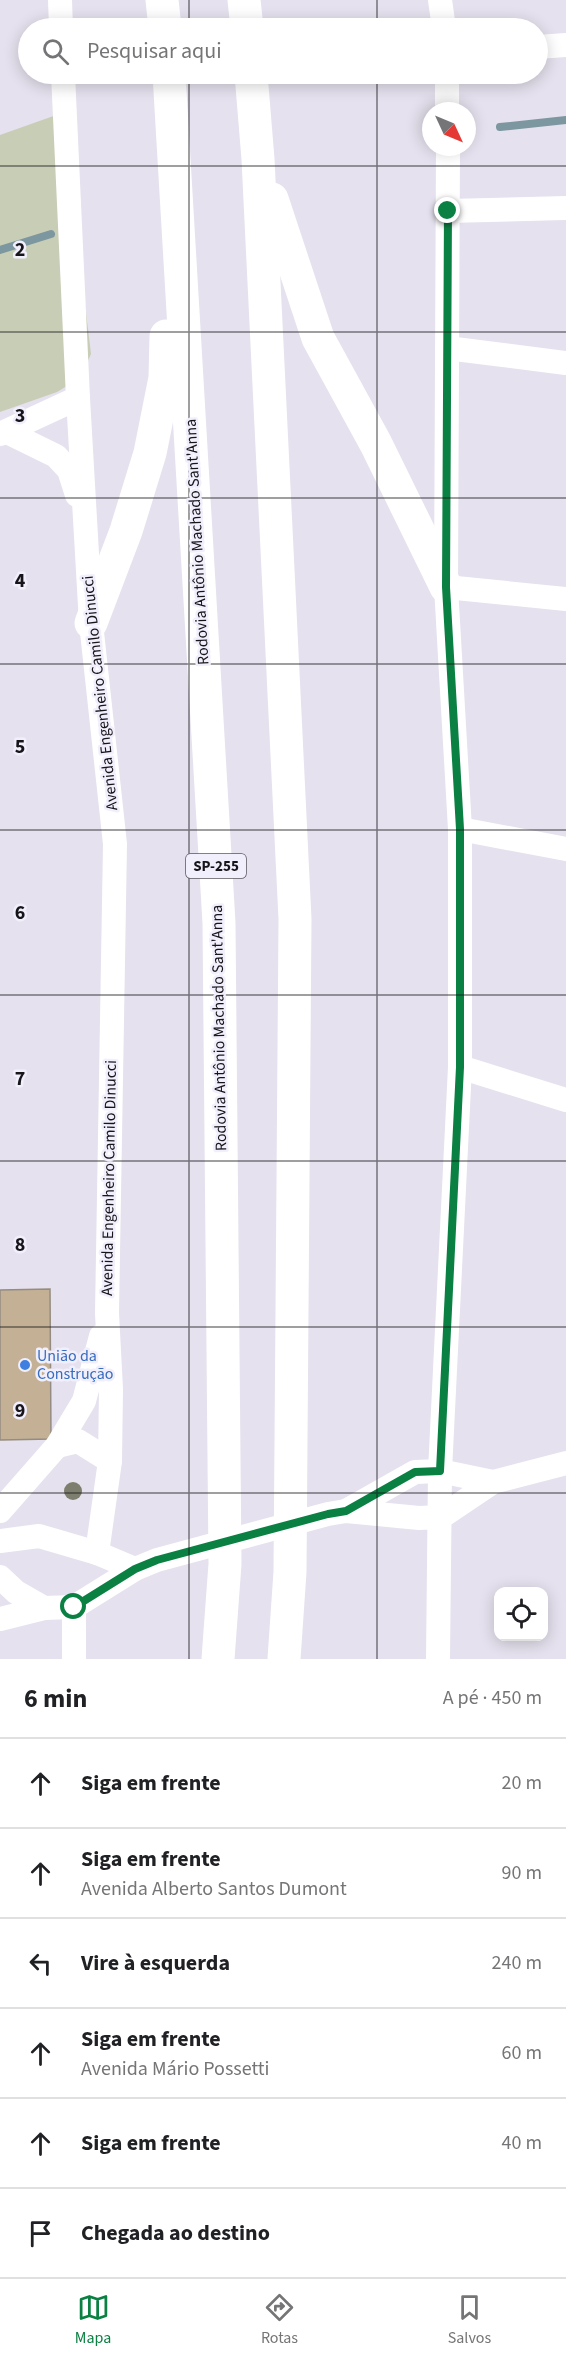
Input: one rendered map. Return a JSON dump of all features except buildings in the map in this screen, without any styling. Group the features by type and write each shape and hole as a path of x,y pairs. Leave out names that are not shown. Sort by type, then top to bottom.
{"highway":[{"path":"162,0 164,18"},
{"path":"244,0 246,18"},
{"path":"91,623 126,531 150,453 165,378 169,84"},
{"name":"Rodovia Antônio Machado Sant'Anna","path":"170,84 219,923 225,1564 218,1659"},
{"path":"252,84 258,159 295,919 290,1572 284,1659"},
{"path":"258,159 318,338 376,444 446,587"}],"street":[{"path":"60,0 61,18"},
{"path":"440,0 443,18"},
{"path":"548,46 566,45"},
{"name":"Avenida Engenheiro Camilo Dinucci","path":"63,84 91,623 115,844 107,1313 111,1389 110,1461 97,1553"},
{"path":"447,84 447,102"},
{"path":"438,1659 440,1471 460,1067 460,829 446,587 447,156"},
{"path":"448,211 566,208"},
{"path":"447,348 566,363"},
{"path":"3,433 78,398"},
{"path":"3,433 56,456 69,470 85,522"},
{"path":"446,587 566,599"},
{"path":"460,829 566,849"},
{"path":"460,1067 566,1100"},
{"name":"Avenida Engenheiro Camilo Dinucci","path":"0,1511 57,1446 84,1401 107,1313"},
{"path":"57,1446 78,1441 110,1461"},
{"path":"337,1512 419,1518 441,1516 493,1482 566,1463"},
{"path":"0,1619 44,1608 74,1607 146,1564 337,1512 415,1472 440,1471 493,1482"},
{"path":"0,1541 39,1536 146,1564"},
{"path":"0,1577 15,1592 44,1608"},
{"path":"74,1607 75,1659"}],"green space":[{"path":"62,113 91,354 80,378 57,392 0,412 0,135"}],"waterway":[{"path":"500,127 566,120"},
{"path":"0,250 51,234"}],"place":[{"name":"União da Construção","path":"25,1365"}],"route":[{"path":"74,1607 135,1569 157,1560 346,1511 415,1472 440,1471 460,1067 460,829 446,587 448,211"}]}
